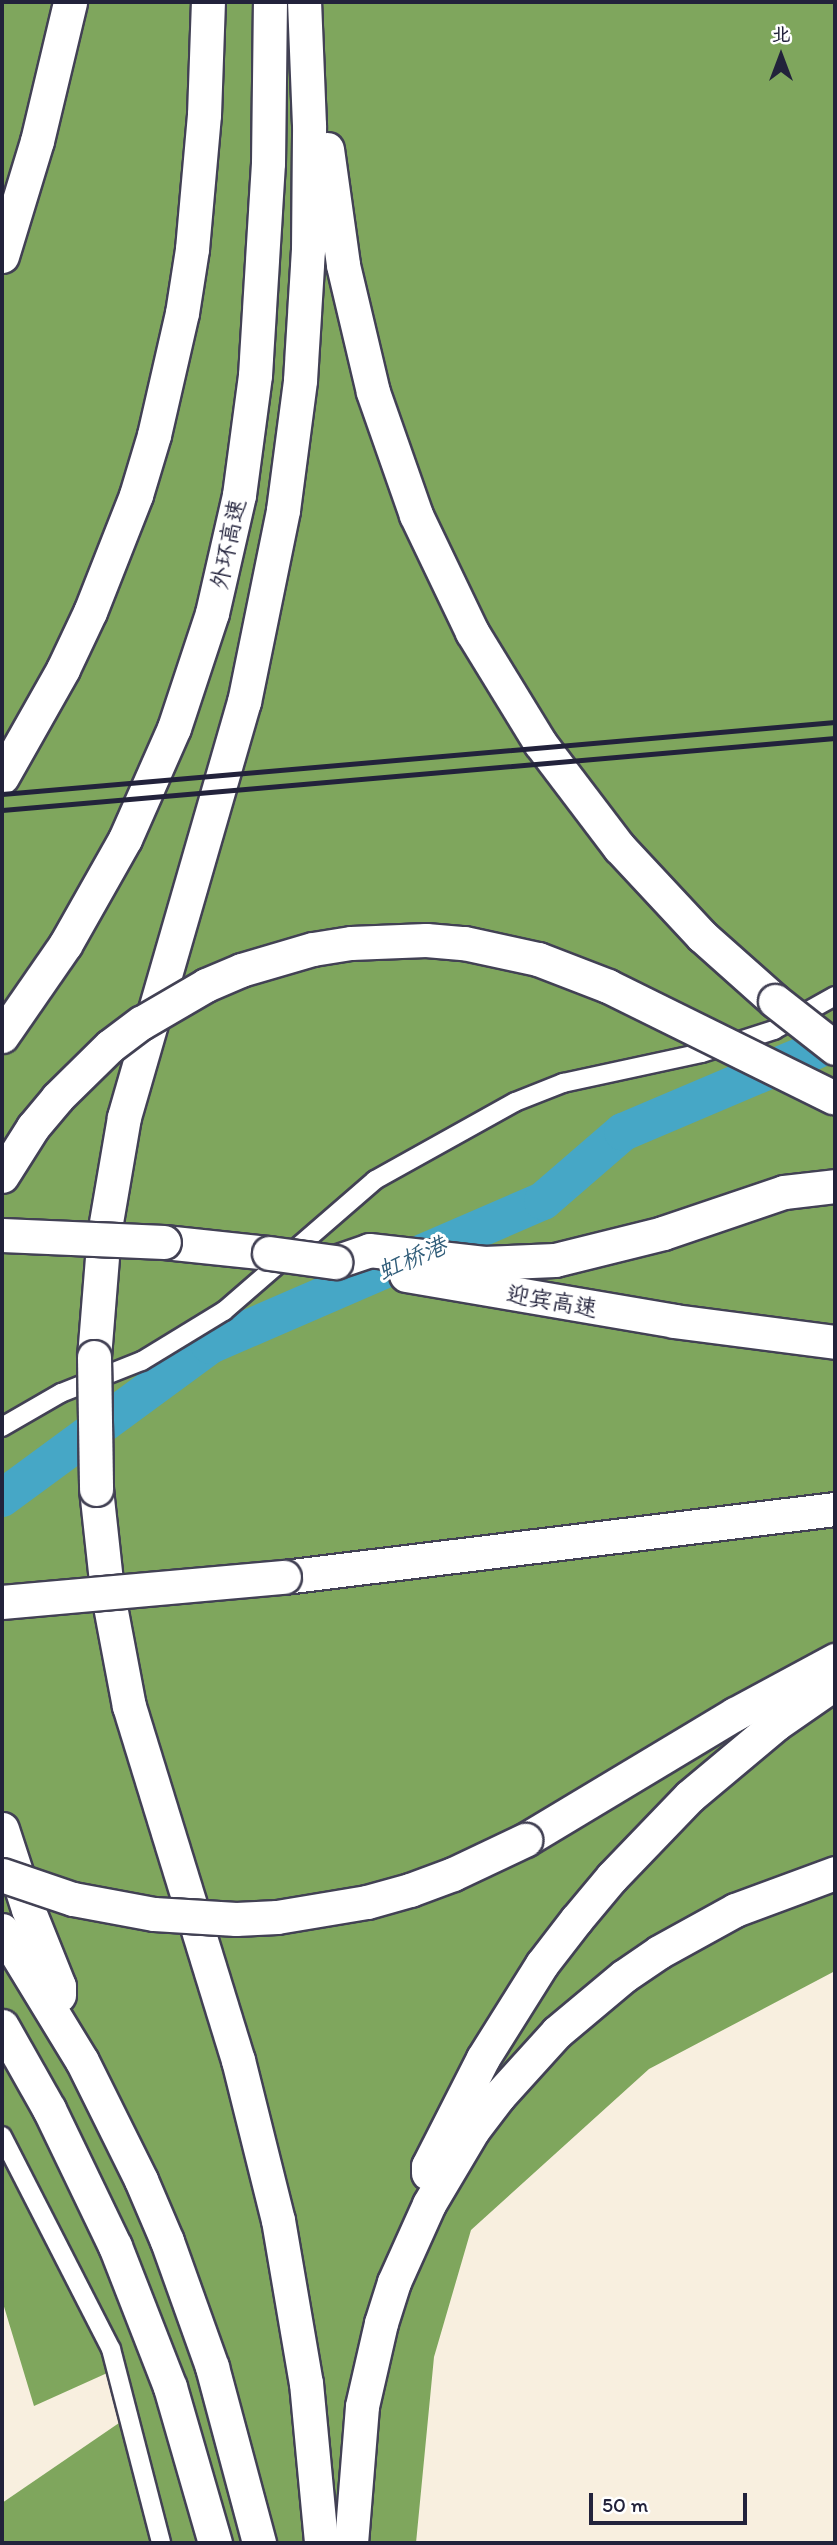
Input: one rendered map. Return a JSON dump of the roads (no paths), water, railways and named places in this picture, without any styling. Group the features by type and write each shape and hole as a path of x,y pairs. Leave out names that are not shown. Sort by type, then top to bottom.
{"highway":[{"path":"2,256 41,128 70,2"},
{"path":"2,777 52,691 90,612 136,495 154,435 182,313 192,249 204,115 208,2"},
{"name":"外环高速","path":"2,1036 65,945 125,839 174,728 212,613 239,495 255,375 268,163 270,2"},
{"path":"304,2 309,177 305,302 300,380 283,510 244,702 138,1060 124,1117 104,1234 94,1357 96,1489 107,1590 129,1706 238,2060 278,2220 306,2383 321,2543"},
{"path":"306,42 322,67 332,200 356,329 393,454 443,574 505,689 578,796 659,892 775,1001 835,1048"},
{"path":"2,1176 33,1127 57,1098 101,1054 141,1023 195,991 241,970 301,952 351,943 426,940 464,943 538,958 608,986 834,1098"},
{"path":"335,1262 369,1250 484,1263 555,1260 663,1233 784,1192 835,1186"},
{"name":"迎宾高速","path":"2,1235 139,1239 269,1253 661,1319 826,1341"},
{"path":"2,1602 284,1577 835,1509"},
{"path":"2,1875 73,1899 153,1914 236,1919 277,1917 356,1905 410,1890 463,1870 525,1840 735,1714 835,1660"},
{"path":"429,2204 428,2166 456,2107 511,2011 576,1920 627,1860 690,1796 776,1724 835,1683"},
{"path":"2,1829 28,1909 59,1986 58,2020"},
{"path":"351,2543 356,2463 370,2364 394,2282 429,2204 450,2166 499,2096 535,2055 589,2003 659,1952 696,1930 775,1893 835,1872"},
{"path":"2,1930 58,2020 113,2120 177,2266 224,2405 259,2543"},
{"path":"2,2026 94,2197 139,2304 170,2387 215,2543"}],"street":[{"path":"2,1427 61,1393 142,1361 224,1311 375,1180 514,1102 563,1083 702,1052 774,1030 835,996"},
{"path":"2,2136 111,2349 161,2543"}],"waterway":[{"name":"虹桥港","path":"2,1498 210,1345 543,1201 623,1132 835,1042"}],"railway":[{"path":"2,794 835,722"},
{"path":"2,810 835,738"}]}
